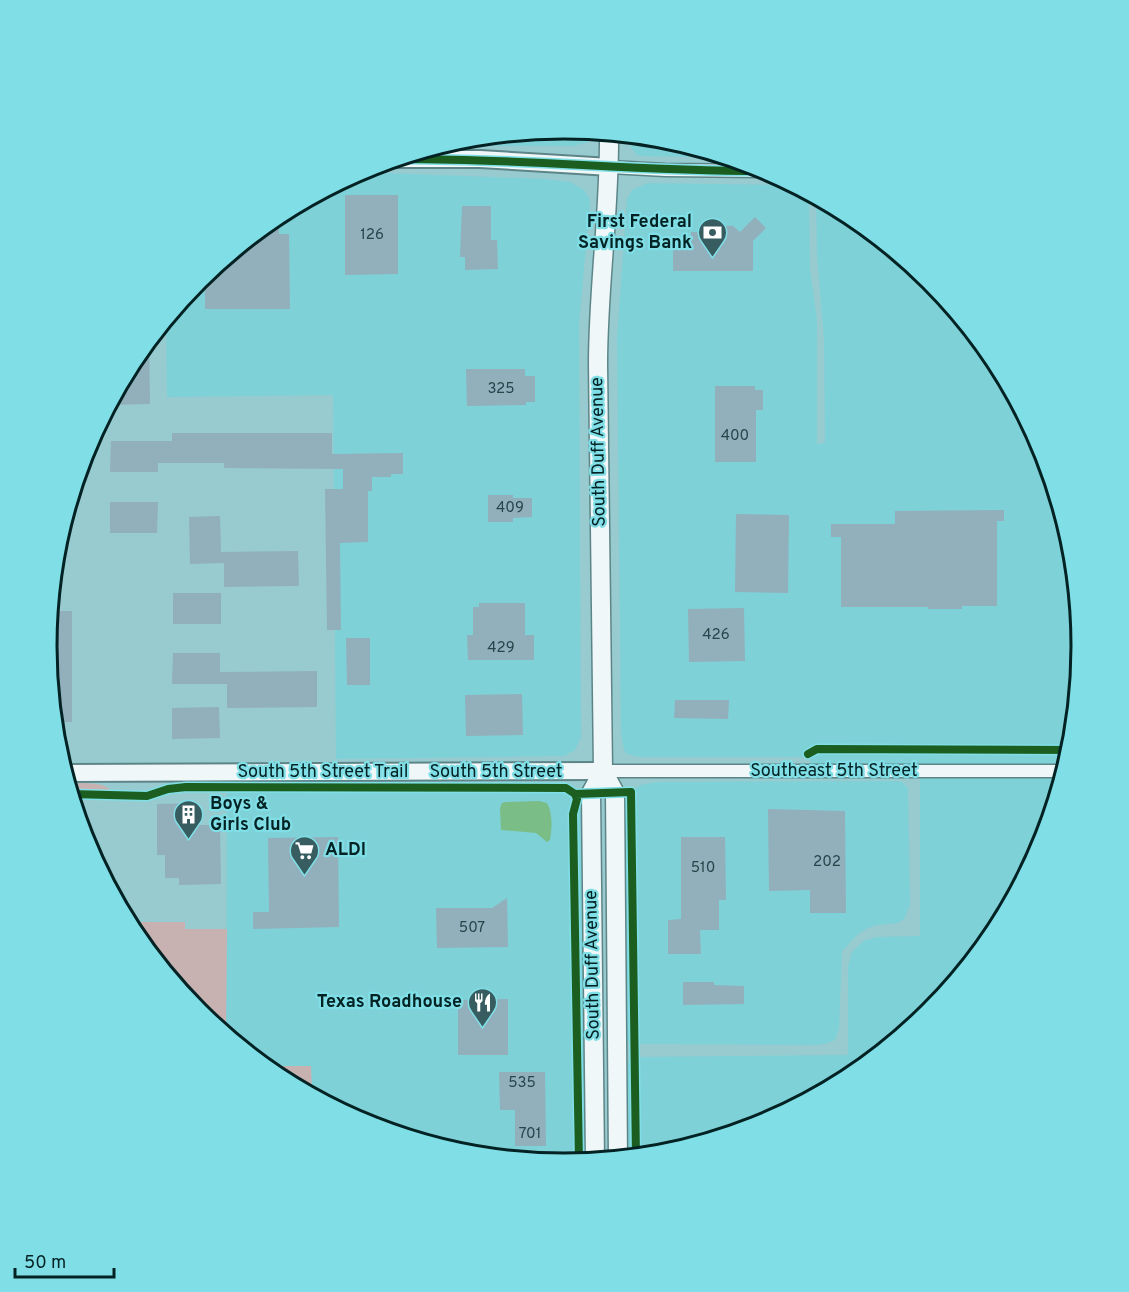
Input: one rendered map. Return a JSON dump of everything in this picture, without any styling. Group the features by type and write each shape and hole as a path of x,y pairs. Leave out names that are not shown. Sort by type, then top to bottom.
{"main road":[{"name":"South Duff Avenue","path":"609,141 610,167 598,334 603,771 615,793 618,1150"},
{"name":"South Duff Avenue","path":"595,1152 591,793 603,771"}],"street":[{"path":"422,159 480,159 665,170 743,171"},
{"name":"Southeast 5th Street","path":"603,771 1056,771"},
{"name":"South 5th Street","path":"73,774 603,771"}],"shaded area":[{"path":"531,140 589,140 574,146 478,146"},
{"path":"630,143 664,148 701,157 640,156"},
{"path":"381,173 545,179 570,182 584,190 590,203 579,323 581,737 575,750 564,756 336,759 333,395 167,397 166,332 183,311 230,264 256,243 311,206 340,191"},
{"path":"648,183 776,185 808,201 810,268 817,321 817,444 825,443 824,339 817,256 816,205 873,243 899,264 946,311 967,337 1004,392 1020,422 1045,483 1055,515 1068,580 1071,609 1070,687 1068,712 1055,777 1045,809 1020,870 1004,900 967,955 923,1005 873,1049 818,1086 789,1101 728,1127 664,1144 625,1150 624,1068 631,1059 635,1057 848,1055 848,967 852,952 865,940 878,937 920,936 920,772 811,771 810,757 639,757 627,754 624,750 621,733 617,338 627,199 632,190"},
{"path":"658,782 902,782 908,788 910,905 904,919 898,923 877,925 866,929 842,951 839,1029 835,1040 817,1045 641,1044 629,1042 625,1037 623,803 630,791 641,785"},
{"path":"76,783 104,786 113,793 78,791"},
{"path":"559,783 571,786 584,803 587,1153 564,1154 498,1149 465,1144 401,1127 370,1115 312,1086 311,1066 280,1066 226,1024 227,784"},
{"path":"539,801 547,803 550,812 552,826 550,840 547,842 536,833 501,830 500,808 502,803"},
{"path":"139,922 185,922 185,929 227,929 226,1024 183,981"},
{"path":"280,1066 311,1066 312,1086 283,1068"}],"building":[{"path":"345,195 398,195 398,274 345,275"},
{"path":"462,206 491,206 491,240 497,240 498,269 465,270 465,257 460,257"},
{"name":"First Federal Savings Bank","path":"755,217 766,228 753,241 753,271 673,271 673,243 691,243 691,232 703,232 703,225 733,226 740,232"},
{"path":"279,227 279,234 289,234 290,309 205,309 205,288 230,264"},
{"path":"149,355 150,404 118,405"},
{"path":"466,369 525,369 525,376 535,376 535,402 526,402 526,405 467,406"},
{"path":"715,386 755,386 755,390 763,390 763,410 756,410 756,462 715,462"},
{"path":"172,433 332,433 332,454 403,453 403,474 391,474 391,477 372,477 372,491 368,491 368,542 340,543 341,630 327,630 325,489 343,489 343,469 224,468 224,463 158,463 158,472 110,472 111,441 172,441"},
{"path":"488,495 532,498 532,517 513,518 513,522 488,522"},
{"path":"110,502 158,502 157,533 110,533"},
{"path":"1004,510 1004,521 997,521 997,606 962,606 962,609 841,607 841,537 831,537 831,524 895,524 895,511"},
{"path":"736,514 789,515 788,593 735,592"},
{"path":"220,516 221,552 298,551 299,586 224,587 224,563 190,564 189,517"},
{"path":"173,593 221,593 221,624 173,624"},
{"path":"479,603 525,603 525,635 534,635 534,660 468,660 467,635 473,635 473,607 479,607"},
{"path":"744,608 745,661 689,662 688,609"},
{"path":"58,611 72,611 72,722 63,722 61,712 57,646"},
{"path":"346,638 370,638 370,685 347,685"},
{"path":"173,653 220,653 220,672 317,671 317,707 227,708 227,684 172,684"},
{"path":"522,694 523,735 466,736 465,695"},
{"path":"675,700 729,700 728,719 674,718"},
{"path":"219,707 220,738 172,739 172,708"},
{"name":"Boys & Girls Club","path":"196,803 196,825 220,825 221,884 179,885 179,878 165,878 165,855 157,855 157,804"},
{"path":"768,809 845,811 846,913 810,913 810,890 769,891"},
{"name":"ALDI","path":"338,837 339,927 253,929 253,912 269,912 268,838"},
{"path":"681,837 725,837 726,900 719,900 719,930 700,930 701,954 668,954 668,920 681,919"},
{"path":"507,898 508,947 437,948 436,908 492,908"},
{"path":"683,982 714,982 714,985 744,986 744,1004 683,1005"},
{"name":"Texas Roadhouse","path":"508,999 508,1055 458,1055 458,1000"},
{"path":"499,1072 545,1072 546,1146 515,1146 515,1110 500,1110"}],"cycle path":[{"path":"422,159 744,171"},
{"path":"808,754 817,749 1061,750"},
{"name":"South 5th Street Trail","path":"79,794 147,796 168,789 186,787 566,788 575,794"},
{"path":"575,794 631,792 636,1148"},
{"path":"575,794 577,799 573,814 579,1153"}],"place":[{"name":"First Federal Savings Bank","path":"713,258"},
{"name":"Boys & Girls Club","path":"189,840"},
{"name":"ALDI","path":"304,876"},
{"name":"Texas Roadhouse","path":"483,1028"}]}
